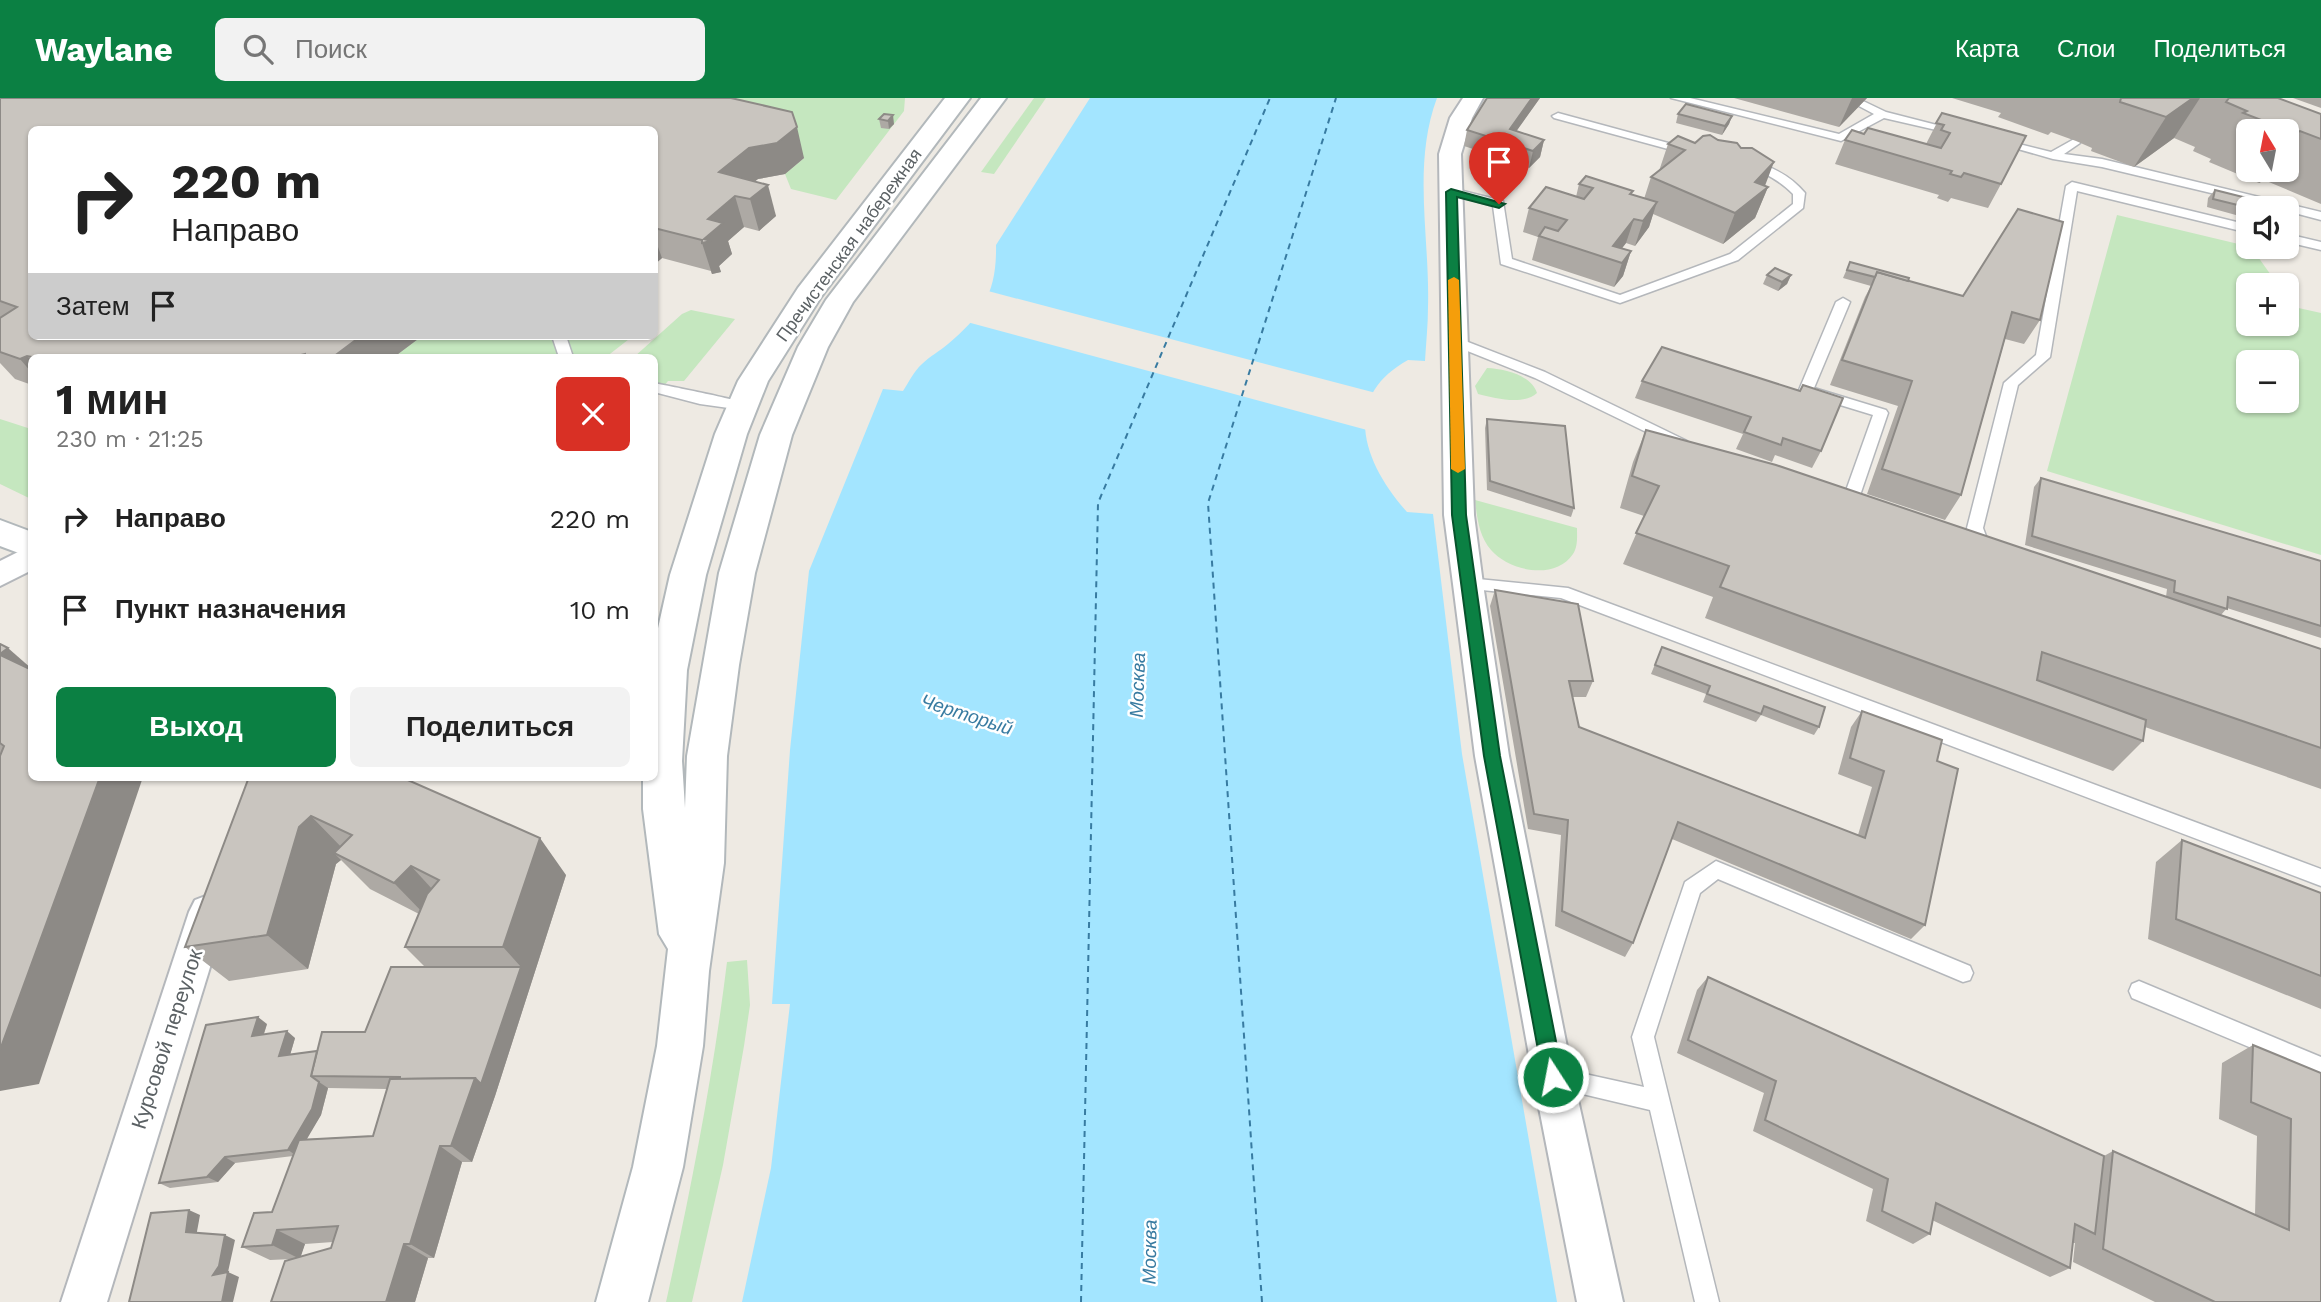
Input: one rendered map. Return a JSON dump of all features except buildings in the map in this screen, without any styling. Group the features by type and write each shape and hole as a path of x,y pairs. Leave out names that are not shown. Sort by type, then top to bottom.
{"main road":[{"name":"Пречистенская набережная","path":"687,971 658,761 668,670 688,575 753,381 808,294 958,98"},
{"name":"Пречистенская набережная","path":"622,1302 658,1167 680,1046 687,971 703,863 706,756 737,573 776,435 796,385 841,300 994,98"},
{"path":"0,532 28,544"},
{"path":"658,761 706,756"}],"street":[{"path":"1474,98 1453,137 1450,154 1459,515 1492,756 1553,1077 1600,1302"},
{"path":"0,575 28,558"},
{"name":"Курсовой переулок","path":"84,1302 218,879"}],"lane":[{"path":"1676,98 1841,138 1882,114"},
{"path":"1861,103 1882,114 1976,136"},
{"path":"1558,116 1654,144 1708,155"},
{"path":"1989,139 2053,156 2102,163 2321,216"},
{"path":"2053,156 2076,141"},
{"path":"1451,192 1499,204 1506,261 1620,299 1734,257 1799,205 1799,193 1788,181 1763,167 1735,161"},
{"path":"1970,558 1995,566 1981,550 1975,528 2011,383 2043,357 2072,186 2236,226"},
{"path":"2299,241 2321,246"},
{"path":"1843,302 1806,390 1881,413 1845,516"},
{"path":"1455,341 1540,375 1693,449"},
{"path":"658,388 700,399 743,405"},
{"path":"1468,584 1562,592 2321,878"},
{"path":"1707,1302 1643,1037 1692,888 1716,869 1963,973"},
{"path":"2138,991 2321,1066"},
{"path":"1553,1077 1659,1101"}],"green space":[{"path":"737,98 905,98 904,111 836,200 791,189 785,174 804,158 708,121"},
{"path":"1034,98 1046,98 994,174 981,172"},
{"path":"2117,215 2236,243 2236,259 2260,259 2269,273 2236,273 2236,336 2299,336 2299,308 2321,313 2321,555 2047,471"},
{"path":"691,310 735,319 684,381 668,381 658,393 658,354 637,354 653,340 658,340 658,336 682,314"},
{"path":"416,340 628,340 610,354 398,354"},
{"path":"1487,368 1523,377 1537,393 1517,400 1478,394 1475,386"},
{"path":"0,419 28,428 28,498 0,484"},
{"path":"1475,500 1577,528 1573,554 1555,568 1544,570 1520,568 1509,563 1491,550 1484,539"},
{"path":"747,960 750,1005 744,1046 723,1165 692,1302 666,1302 701,1133 727,962"}],"water":[{"path":"1090,98 1437,98 1425,149 1428,321 1425,361 1408,360 1386,375 1373,393 1366,412 1366,432 1370,453 1379,473 1407,512 1433,514 1462,754 1557,1302 742,1302 771,1168 790,1004 772,1004 790,750 809,571 883,389 903,391 919,367 945,347 979,312 986,301 994,276 996,245"}],"pier":[{"path":"988,291 1376,393 1367,430 967,322"}],"ferry route":[{"path":"1081,1302 1098,503 1270,98"},
{"path":"1262,1302 1208,503 1336,98"}],"slow traffic":[{"path":"1454,280 1458,469"}],"route":[{"path":"1499,204 1451,192 1459,515 1492,756 1553,1077"}],"water label":[{"name":"Москва","path":"1137,685"},
{"name":"Черторый","path":"967,714"},
{"name":"Москва","path":"1149,1252"}]}
